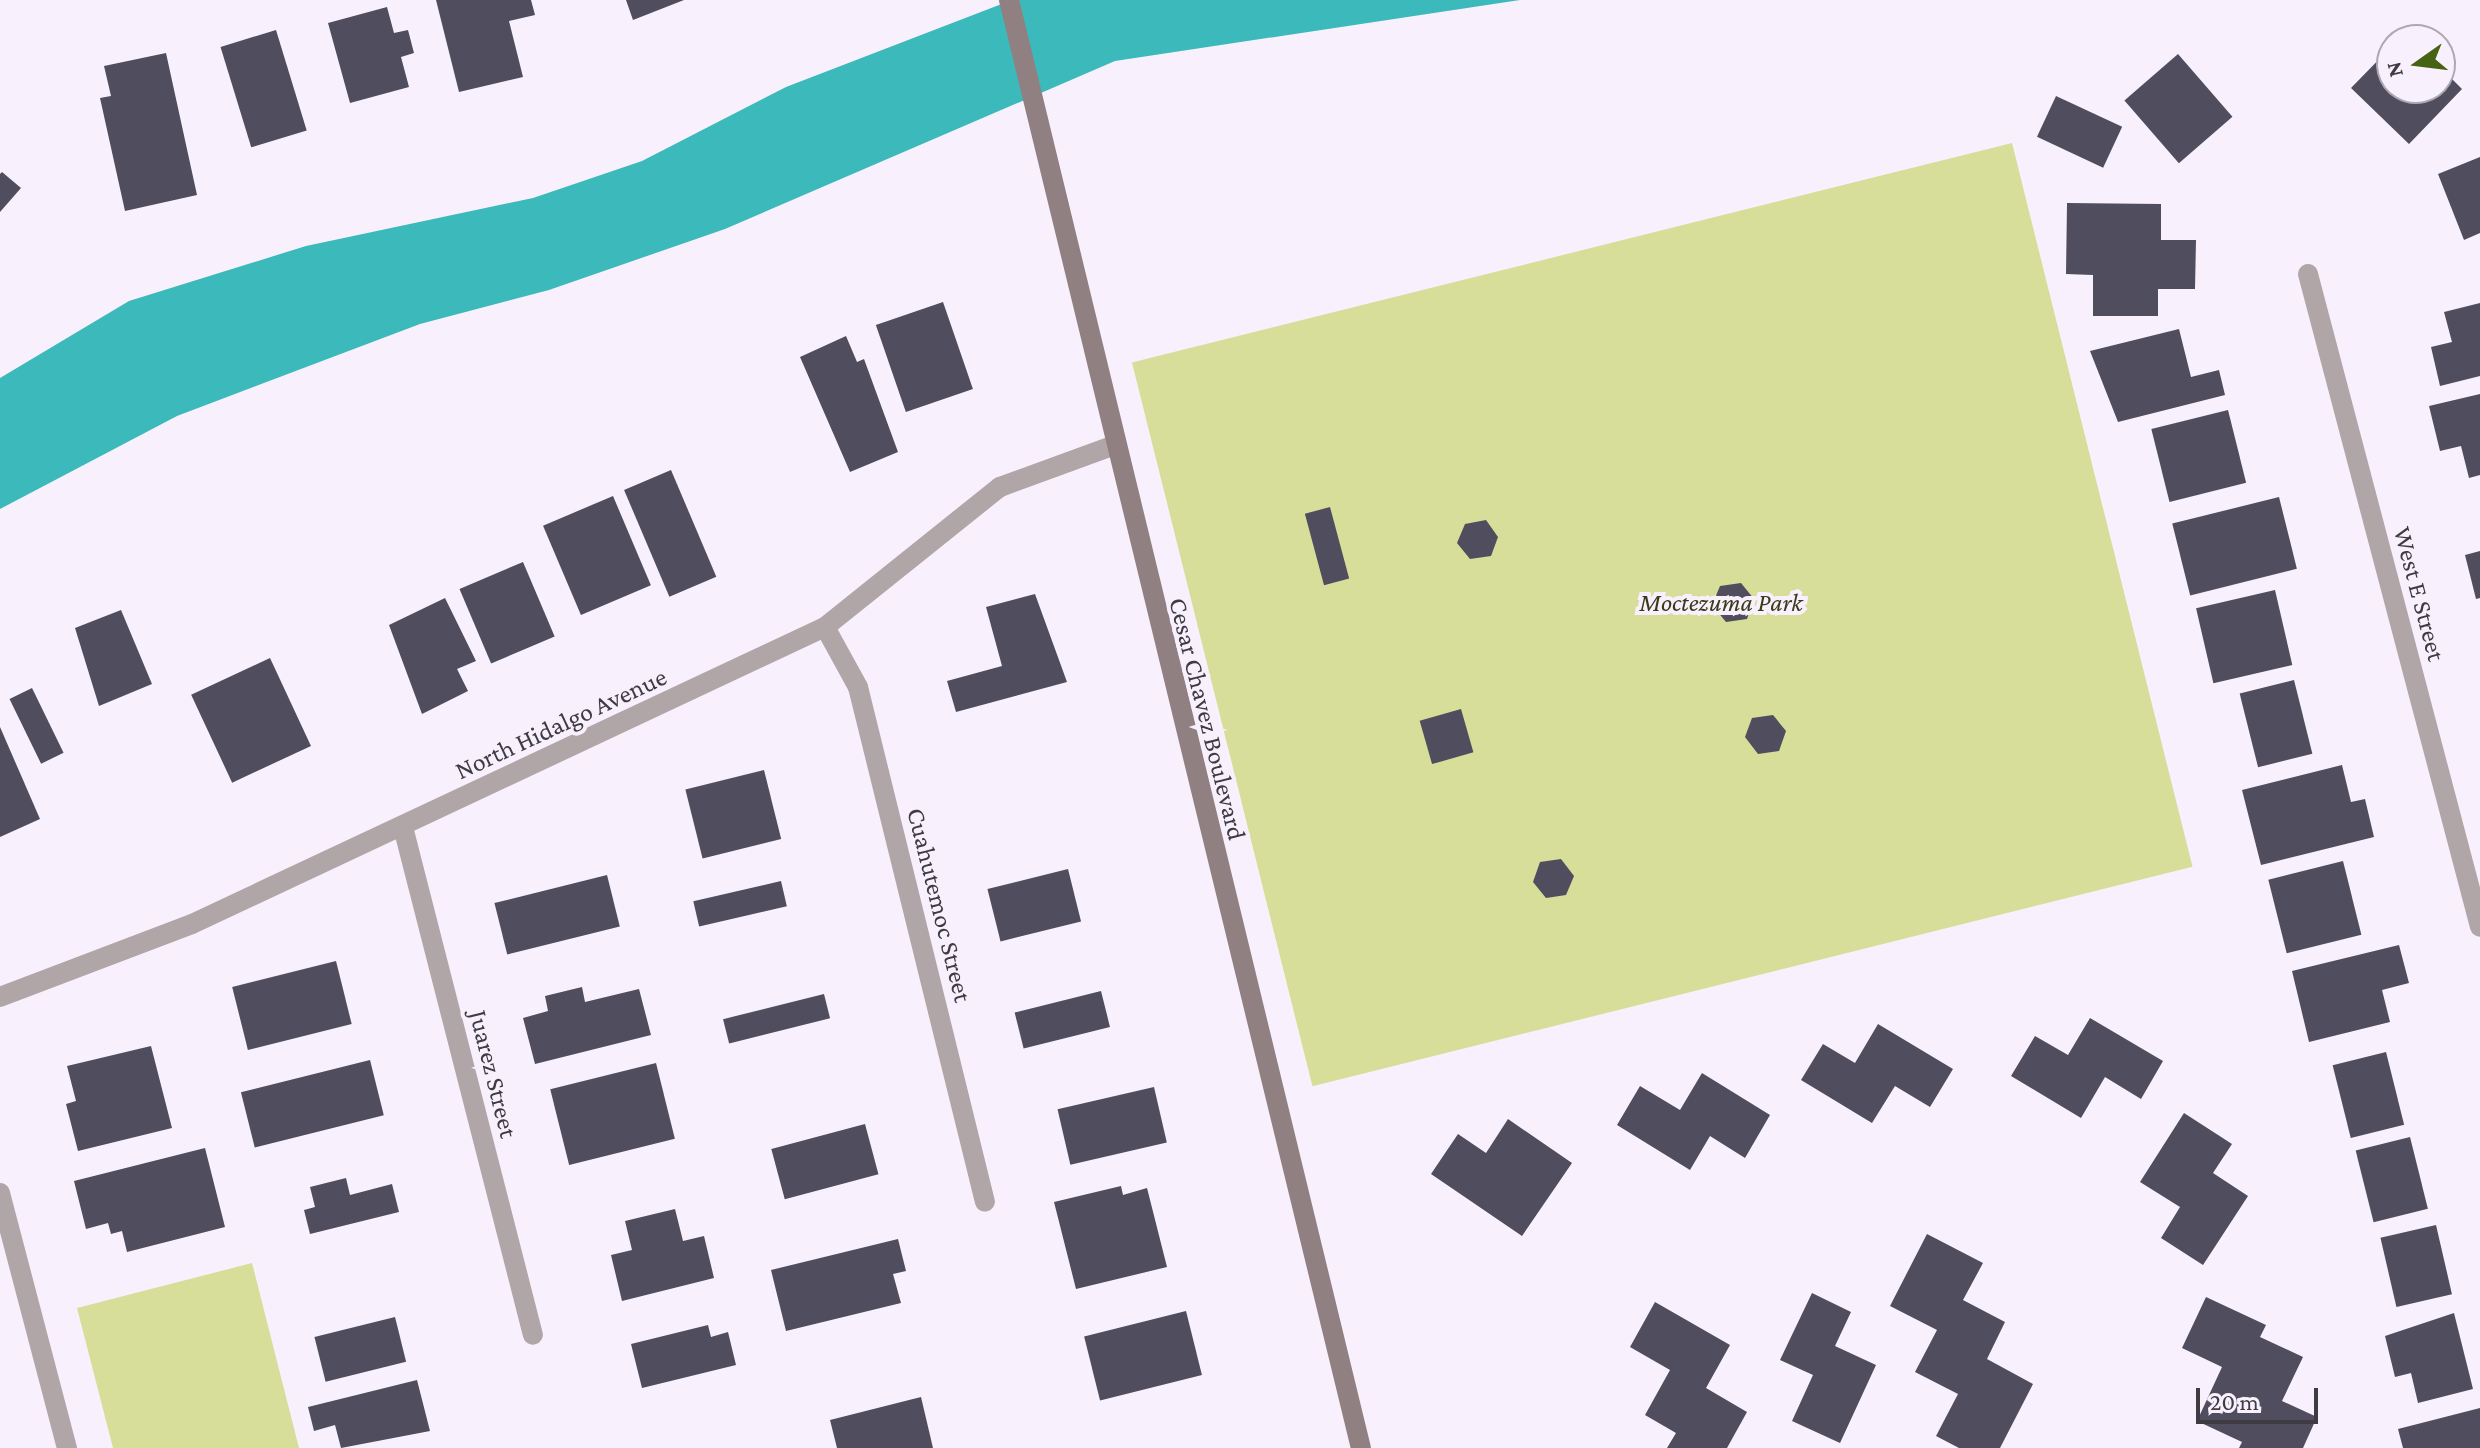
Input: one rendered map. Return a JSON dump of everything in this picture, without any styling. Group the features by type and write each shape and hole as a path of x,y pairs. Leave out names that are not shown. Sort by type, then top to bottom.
{"street":[{"name":"Cesar Chavez Boulevard","path":"1009,0 1112,446 1361,1448"},
{"name":"West E Street","path":"2308,274 2480,927"},
{"name":"North Hidalgo Avenue","path":"0,997 192,924 825,627 1000,487 1112,446"},
{"name":"Cuahutemoc Street","path":"825,627 858,687 985,1202"},
{"name":"Juarez Street","path":"403,827 533,1335"},
{"path":"0,1193 67,1448"}],"green space":[{"name":"Moctezuma Park","path":"2012,143 2192,867 1312,1086 1132,362"},
{"path":"252,1263 299,1448 113,1448 77,1308"}],"water":[{"path":"1012,0 1520,0 1115,61 725,229 549,290 420,324 177,416 0,509 0,378 129,301 306,246 533,198 642,161 786,87"}],"building":[{"path":"436,0 531,0 535,15 509,21 523,77 459,92"},
{"path":"626,0 684,0 633,20"},
{"path":"387,7 394,33 408,30 414,53 401,57 409,87 350,103 328,23"},
{"path":"276,30 307,130 251,147 221,47"},
{"path":"166,53 197,195 125,211 100,98 111,96 104,66"},
{"path":"2178,54 2232,117 2179,163 2124,101"},
{"path":"2376,62 2376,104 2448,104 2409,144 2351,88"},
{"path":"2056,96 2122,127 2103,168 2037,137"},
{"path":"2480,157 2480,233 2464,240 2438,174"},
{"path":"2,172 21,188 0,212 0,174"},
{"path":"2067,203 2161,204 2161,240 2196,240 2195,289 2158,289 2158,316 2093,316 2093,275 2066,274"},
{"path":"943,302 973,389 906,412 876,325"},
{"path":"2480,303 2480,376 2440,386 2431,347 2452,342 2444,312"},
{"path":"2179,329 2191,377 2219,370 2225,395 2118,422 2090,351"},
{"path":"846,336 857,362 864,359 898,452 850,472 800,357"},
{"path":"2480,394 2480,475 2469,478 2461,446 2440,451 2429,406"},
{"path":"2228,410 2246,483 2169,502 2151,429"},
{"path":"671,470 716,577 669,597 624,490"},
{"path":"613,496 651,585 581,615 543,526"},
{"path":"2279,497 2297,569 2190,595 2172,524"},
{"path":"1330,507 1349,578 1324,585 1305,514"},
{"path":"1486,520 1498,537 1491,556 1470,559 1457,543 1465,524"},
{"path":"2480,551 2480,598 2476,599 2465,555"},
{"path":"523,562 555,637 491,664 459,589"},
{"path":"1741,583 1754,599 1747,619 1726,622 1712,605 1720,586"},
{"path":"2275,590 2292,665 2213,683 2196,608"},
{"path":"1035,594 1067,682 956,712 947,681 1002,666 986,607"},
{"path":"445,598 476,661 457,669 468,691 422,714 389,625"},
{"path":"121,610 152,684 99,706 75,628"},
{"path":"270,658 311,746 232,783 191,695"},
{"path":"2294,680 2312,754 2258,767 2240,694"},
{"path":"32,688 64,753 41,764 10,699"},
{"path":"1461,709 1473,752 1432,764 1420,721"},
{"path":"1773,715 1786,731 1779,751 1758,754 1745,737 1752,718"},
{"path":"0,727 40,819 0,837"},
{"path":"2342,765 2351,802 2365,799 2374,837 2261,865 2242,790"},
{"path":"764,770 781,839 703,858 685,790"},
{"path":"1561,859 1574,876 1566,895 1546,898 1533,882 1540,862"},
{"path":"2343,861 2361,935 2287,953 2268,880"},
{"path":"1068,869 1081,921 1001,941 987,889"},
{"path":"607,875 620,926 507,954 494,903"},
{"path":"781,881 787,906 699,927 693,901"},
{"path":"2399,945 2409,983 2382,990 2390,1022 2309,1042 2292,971"},
{"path":"336,961 352,1024 248,1050 232,987"},
{"path":"582,987 585,1002 639,989 651,1035 535,1064 523,1018 548,1011 545,996"},
{"path":"1101,991 1110,1027 1024,1048 1015,1013"},
{"path":"824,994 830,1018 729,1043 723,1019"},
{"path":"2090,1018 2163,1061 2141,1099 2105,1077 2081,1118 2011,1076 2035,1036 2068,1055"},
{"path":"1878,1024 1953,1069 1930,1107 1895,1086 1872,1123 1801,1080 1823,1044 1855,1063"},
{"path":"151,1046 172,1128 78,1151 66,1104 76,1101 67,1066"},
{"path":"2386,1052 2404,1125 2351,1138 2333,1065"},
{"path":"370,1060 384,1115 255,1147 241,1092"},
{"path":"656,1063 675,1139 569,1165 550,1089"},
{"path":"1702,1073 1770,1115 1745,1158 1710,1136 1690,1170 1617,1125 1640,1086 1680,1110"},
{"path":"1154,1087 1167,1143 1070,1165 1058,1109"},
{"path":"2184,1113 2232,1144 2213,1173 2248,1196 2203,1265 2161,1238 2180,1207 2140,1182"},
{"path":"1508,1119 1572,1163 1522,1236 1431,1174 1458,1134 1486,1153"},
{"path":"865,1124 878,1174 785,1199 771,1149"},
{"path":"2410,1137 2428,1209 2374,1222 2356,1151"},
{"path":"205,1148 225,1227 127,1252 122,1231 111,1234 108,1223 86,1229 74,1181"},
{"path":"346,1178 350,1195 392,1184 399,1212 310,1234 304,1210 315,1207 310,1187"},
{"path":"1121,1186 1123,1195 1147,1188 1167,1267 1076,1289 1054,1202"},
{"path":"675,1209 683,1241 704,1236 714,1278 622,1301 611,1255 632,1250 625,1221"},
{"path":"2436,1225 2452,1294 2396,1307 2380,1238"},
{"path":"1927,1234 1983,1263 1963,1300 2005,1322 1987,1359 2033,1384 2000,1448 1959,1448 1936,1436 1958,1394 1915,1372 1937,1330 1890,1306"},
{"path":"898,1239 906,1271 893,1274 901,1303 786,1331 771,1270"},
{"path":"1812,1293 1851,1312 1835,1346 1876,1365 1840,1443 1792,1421 1813,1375 1780,1360"},
{"path":"2206,1297 2266,1325 2260,1337 2303,1357 2282,1401 2317,1417 2303,1448 2239,1448 2242,1442 2197,1421 2222,1367 2182,1348"},
{"path":"1655,1302 1730,1345 1706,1388 1747,1412 1727,1448 1667,1448 1676,1433 1645,1415 1670,1370 1630,1347"},
{"path":"1186,1311 1202,1375 1100,1400 1084,1336"},
{"path":"2454,1313 2473,1389 2418,1403 2411,1373 2395,1377 2385,1336"},
{"path":"395,1317 406,1362 326,1382 314,1337"},
{"path":"708,1325 711,1337 728,1332 736,1365 642,1388 631,1344"},
{"path":"417,1380 430,1431 341,1448 335,1425 314,1431 308,1407"},
{"path":"921,1397 933,1448 837,1448 830,1420"},
{"path":"2480,1408 2480,1448 2403,1448 2398,1429"}]}
